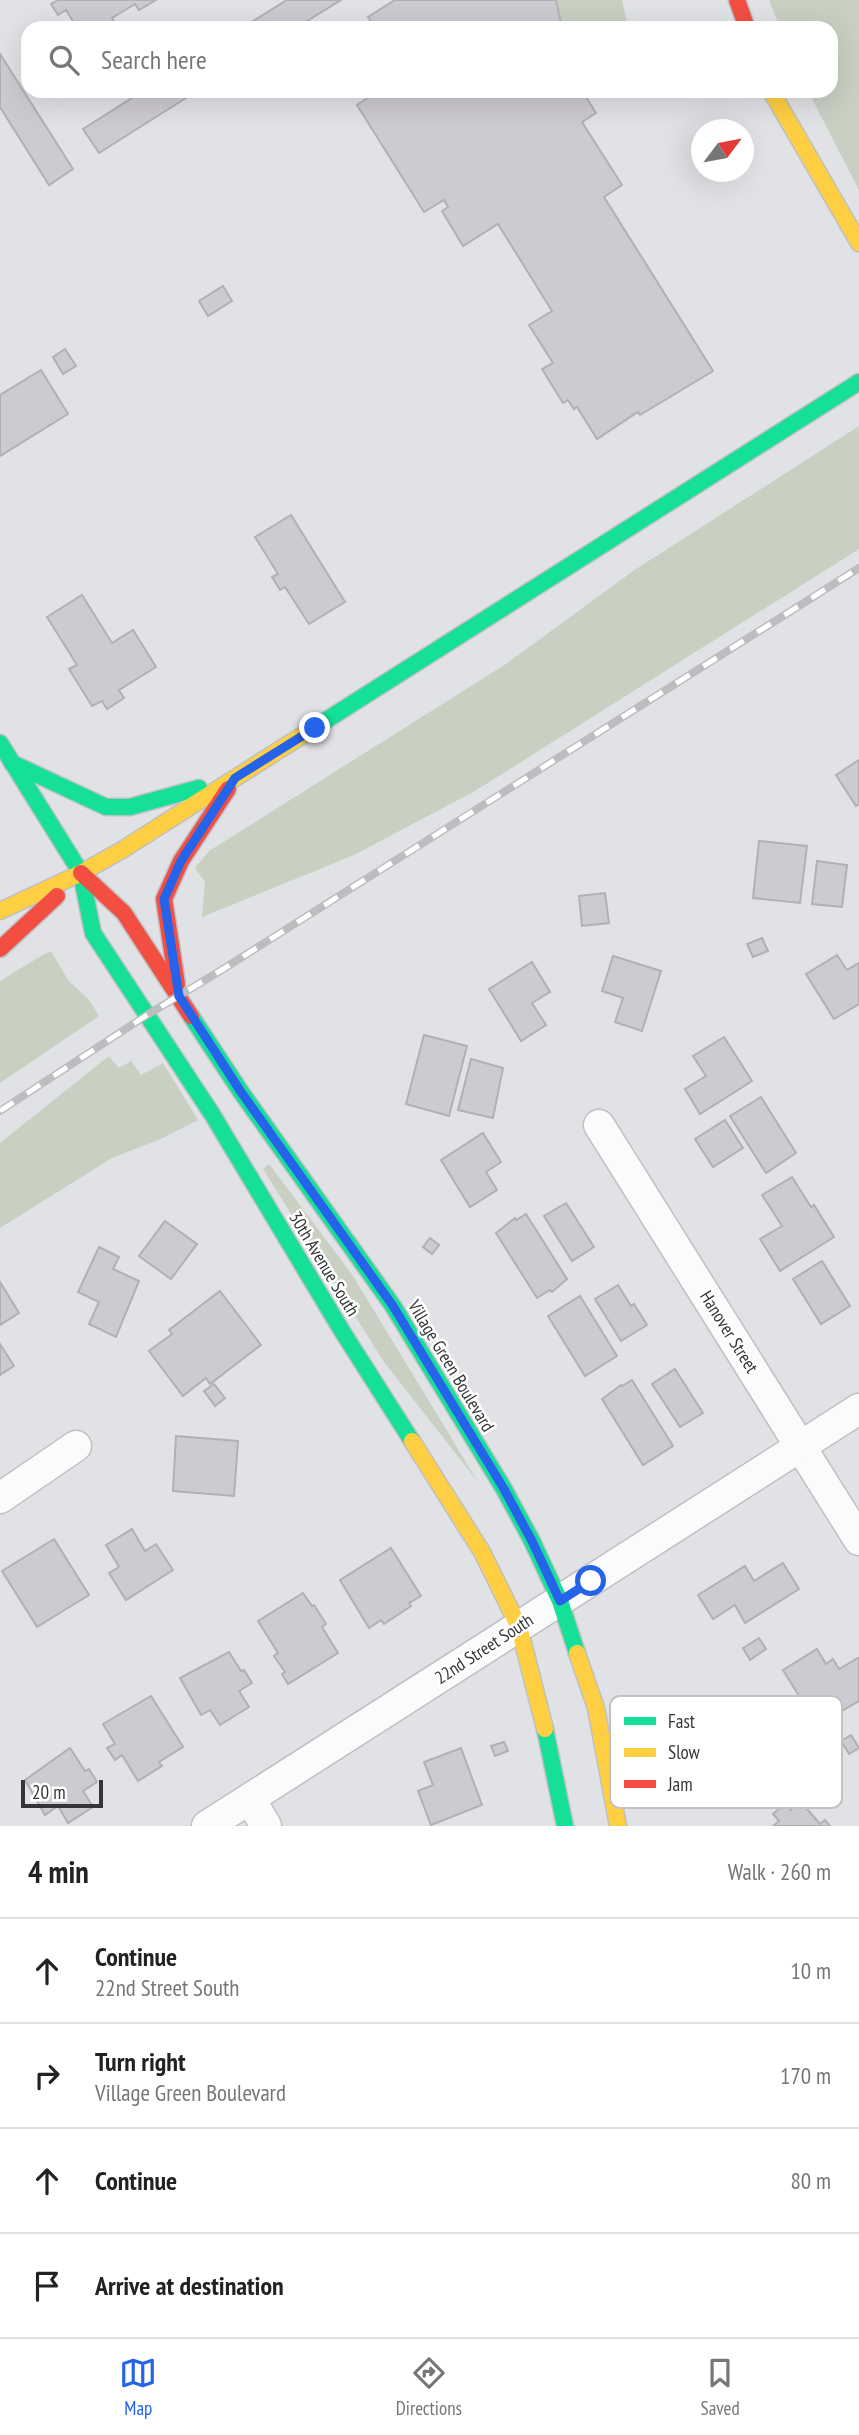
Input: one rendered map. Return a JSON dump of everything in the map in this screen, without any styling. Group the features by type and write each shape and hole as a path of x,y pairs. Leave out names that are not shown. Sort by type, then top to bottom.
{"main road":[{"path":"737,0 744,21"},
{"path":"775,98 859,243"},
{"path":"0,911 81,873 859,382"},
{"name":"30th Avenue South","path":"0,743 81,873 93,933 212,1114 342,1331 482,1552 519,1627 540,1703 565,1826"},
{"path":"12,764 106,807 130,807 235,778"},
{"path":"179,996 164,899 181,861 235,778"},
{"path":"0,949 81,873"},
{"name":"Village Green Boulevard","path":"81,873 124,912 241,1092 393,1306 504,1489 560,1601 596,1708 610,1783"},
{"name":"Village Green Boulevard","path":"615,1808 618,1826"}],"street":[{"name":"Hanover Street","path":"599,1125 859,1540"},
{"name":"22nd Street South","path":"207,1826 859,1409"},
{"path":"0,1498 76,1446"},
{"path":"250,1799 266,1826"}],"shaded area":[{"path":"557,0 622,0 626,21 561,21"},
{"path":"769,0 859,0 859,190 812,98 838,98 838,21 777,21"},
{"path":"859,426 859,549 475,791 354,855 202,917 205,882 195,868 209,851 506,664 633,571"},
{"path":"51,951 68,980 89,1000 99,1016 0,1083 0,981"},
{"path":"109,1056 119,1068 131,1061 141,1075 163,1063 198,1120 161,1139 112,1158 0,1228 0,1143"},
{"path":"269,1164 353,1276 478,1482 384,1362 263,1169"}],"building":[{"path":"58,0 156,0 139,10 135,4 112,18 114,21 73,21 66,10 58,15 51,4"},
{"path":"287,0 341,0 307,21 253,21"},
{"path":"395,0 556,0 560,21 371,21 368,17"},
{"path":"0,54 21,87 21,98 28,98 73,169 49,185 0,107"},
{"path":"132,98 186,98 99,153 83,129"},
{"path":"368,98 586,98 596,113 582,122 622,185 604,197 713,371 640,415 638,412 597,439 577,407 574,409 568,400 563,403 542,369 553,363 529,325 552,311 498,224 463,246 442,211 448,207 444,200 424,212 357,105"},
{"path":"223,286 232,301 208,316 199,301"},
{"path":"65,349 76,366 63,374 53,357"},
{"path":"41,370 68,414 0,456 0,395"},
{"path":"291,515 345,602 309,624 285,587 280,590 272,577 278,574 255,537"},
{"path":"82,595 112,643 133,630 156,667 119,690 124,698 107,709 102,701 92,706 69,669 77,665 47,617"},
{"path":"859,760 859,804 856,806 836,775"},
{"path":"759,841 807,846 800,903 753,898"},
{"path":"817,861 847,865 842,907 812,904"},
{"path":"605,893 609,923 582,926 579,896"},
{"path":"762,938 768,951 753,957 747,944"},
{"path":"837,955 847,970 859,963 859,1004 834,1019 806,974"},
{"path":"613,956 661,971 642,1031 615,1022 623,998 602,991"},
{"path":"532,962 550,992 532,1003 546,1025 521,1041 489,989"},
{"path":"424,1035 467,1046 449,1116 406,1104"},
{"path":"724,1037 752,1081 700,1114 685,1089 706,1076 693,1056"},
{"path":"471,1059 503,1068 493,1118 458,1110"},
{"path":"761,1097 796,1153 766,1173 730,1116"},
{"path":"725,1120 743,1148 713,1167 695,1139"},
{"path":"483,1133 501,1162 486,1172 497,1190 470,1207 441,1160"},
{"path":"792,1177 834,1237 780,1271 760,1239 782,1226 762,1195"},
{"path":"566,1203 594,1247 572,1261 544,1216"},
{"path":"526,1214 567,1279 552,1292 550,1290 537,1298 496,1233 515,1218 516,1220"},
{"path":"165,1221 197,1244 171,1279 139,1256"},
{"path":"430,1238 439,1245 432,1254 423,1247"},
{"path":"99,1247 119,1257 113,1269 139,1281 116,1337 89,1324 99,1302 78,1292"},
{"path":"822,1261 850,1306 821,1324 793,1279"},
{"path":"0,1282 19,1313 0,1325"},
{"path":"618,1285 647,1325 621,1341 595,1299"},
{"path":"220,1291 261,1345 210,1384 206,1378 183,1396 149,1351 172,1334 169,1330"},
{"path":"580,1296 617,1356 585,1376 548,1316"},
{"path":"0,1344 14,1366 0,1375"},
{"path":"675,1369 703,1413 680,1427 652,1384"},
{"path":"632,1380 673,1446 643,1465 602,1399"},
{"path":"214,1384 225,1398 215,1406 204,1391"},
{"path":"176,1436 238,1441 234,1496 173,1491"},
{"path":"132,1529 145,1551 156,1544 173,1570 126,1600 109,1573 119,1567 106,1545"},
{"path":"54,1539 89,1595 37,1627 2,1571"},
{"path":"391,1548 421,1596 384,1624 381,1620 369,1628 340,1580"},
{"path":"783,1563 799,1589 745,1623 735,1605 713,1619 698,1595 745,1566 754,1581"},
{"path":"303,1593 326,1624 322,1627 338,1653 288,1684 282,1674 285,1672 274,1656 278,1653 258,1621"},
{"path":"759,1638 766,1649 750,1660 743,1648"},
{"path":"817,1649 826,1664 833,1659 839,1669 858,1658 859,1701 842,1711 842,1696 799,1696 783,1670"},
{"path":"229,1652 252,1683 239,1691 249,1707 220,1725 210,1710 201,1715 180,1678"},
{"path":"151,1696 183,1747 159,1762 162,1766 138,1781 122,1755 115,1760 107,1748 115,1744 103,1724"},
{"path":"851,1735 859,1748 849,1754 842,1740"},
{"path":"504,1742 508,1751 495,1756 491,1746"},
{"path":"70,1748 85,1771 89,1769 97,1782 83,1791 93,1807 68,1823 58,1806 45,1815 25,1780"},
{"path":"461,1748 482,1805 431,1825 418,1791 433,1785 424,1762"},
{"path":"780,1808 806,1808 820,1824 825,1820 830,1826 773,1826 779,1821 773,1814"}],"railway":[{"path":"0,1111 147,1015 859,568"}],"traffic: fast":[{"path":"306,733 859,382"},
{"path":"0,743 81,873 93,933 212,1114 342,1331 412,1441"},
{"path":"12,763 106,807 130,807 199,788"},
{"path":"191,1016 241,1092 393,1306 504,1489 560,1601 577,1653"},
{"path":"545,1729 565,1826"}],"traffic: slow":[{"path":"775,98 859,243"},
{"path":"0,911 81,873 122,850 306,733"},
{"path":"412,1441 482,1552 519,1627 545,1729"},
{"path":"577,1653 596,1708 610,1783"},
{"path":"615,1808 618,1826"}],"traffic: jam":[{"path":"737,0 744,21"},
{"path":"177,984 164,899 181,861 228,789"},
{"path":"81,873 124,913 191,1016"},
{"path":"0,949 57,896"}],"route":[{"path":"315,728 235,778 181,861 164,899 179,996 241,1092 393,1306 504,1489 560,1601 591,1581"}]}
